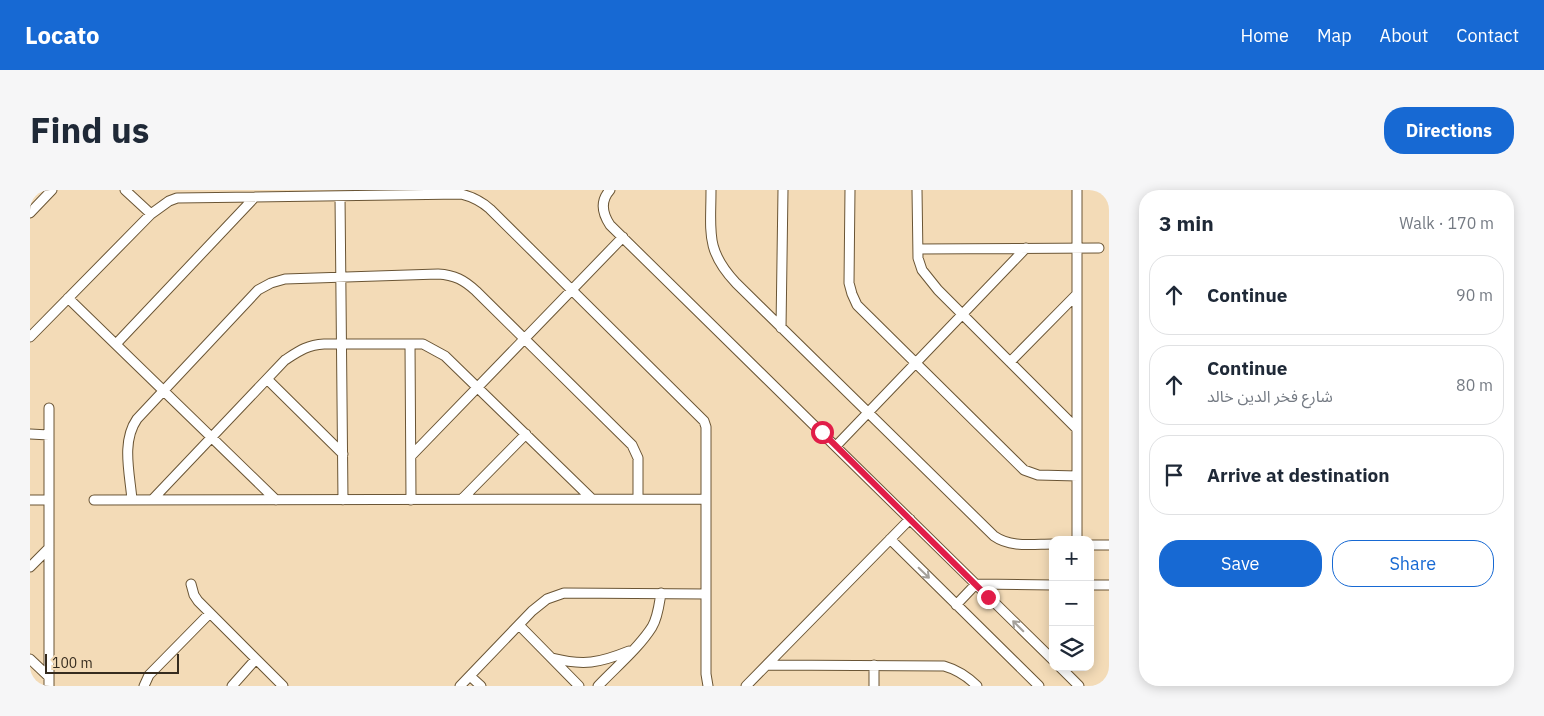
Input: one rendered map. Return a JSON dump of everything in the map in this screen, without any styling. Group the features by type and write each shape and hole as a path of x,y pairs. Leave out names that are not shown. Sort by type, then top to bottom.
{"street":[{"path":"30,213 52,190"},
{"path":"125,190 151,214"},
{"path":"610,190 604,202 603,210 610,225 1049,656"},
{"path":"711,190 712,245 717,259 736,283 1001,541 1011,544 1049,544"},
{"path":"781,328 782,190"},
{"path":"850,190 849,277 852,294 857,305 1024,470 1038,474 1077,476"},
{"path":"917,190 918,258 922,270 929,281 1077,429"},
{"path":"1077,190 1077,536"},
{"path":"30,337 151,214 169,201 177,198 461,194 472,196 482,202 704,421 706,427 706,674 708,686"},
{"path":"340,196 343,500"},
{"path":"116,344 255,197"},
{"path":"411,456 623,237"},
{"path":"836,446 1026,248"},
{"path":"918,249 1099,248"},
{"path":"132,500 128,438 131,428 258,290 271,283 285,279 438,274 452,275 464,280 632,445 638,458 638,499"},
{"path":"1010,362 1077,294"},
{"path":"68,298 276,500"},
{"path":"152,500 285,360 311,345 342,344 423,344 434,348 445,356 592,499"},
{"path":"410,344 411,500"},
{"path":"267,379 342,454"},
{"path":"49,408 50,682"},
{"path":"30,434 49,435"},
{"path":"462,500 526,434"},
{"path":"94,500 706,499"},
{"path":"30,500 49,500"},
{"path":"746,686 910,518"},
{"path":"890,539 1039,686"},
{"path":"1094,545 1109,545"},
{"path":"30,567 49,548"},
{"path":"191,584 194,595 210,613 283,686"},
{"path":"956,605 976,584 1049,585"},
{"path":"1094,585 1109,585"},
{"path":"460,686 532,611 547,600 564,593 706,594"},
{"path":"598,686 633,650 652,627 659,610 661,593"},
{"path":"144,686 149,675 210,613"},
{"path":"519,625 579,686"},
{"path":"552,658 573,663 605,661 633,650"},
{"path":"30,659 50,682"},
{"path":"232,686 256,659"},
{"path":"767,665 944,666 956,669 977,686"},
{"path":"874,665 874,686"},
{"path":"1064,671 1079,686"},
{"path":"470,676 481,686"}],"route":[{"path":"822,432 988,597"}]}
